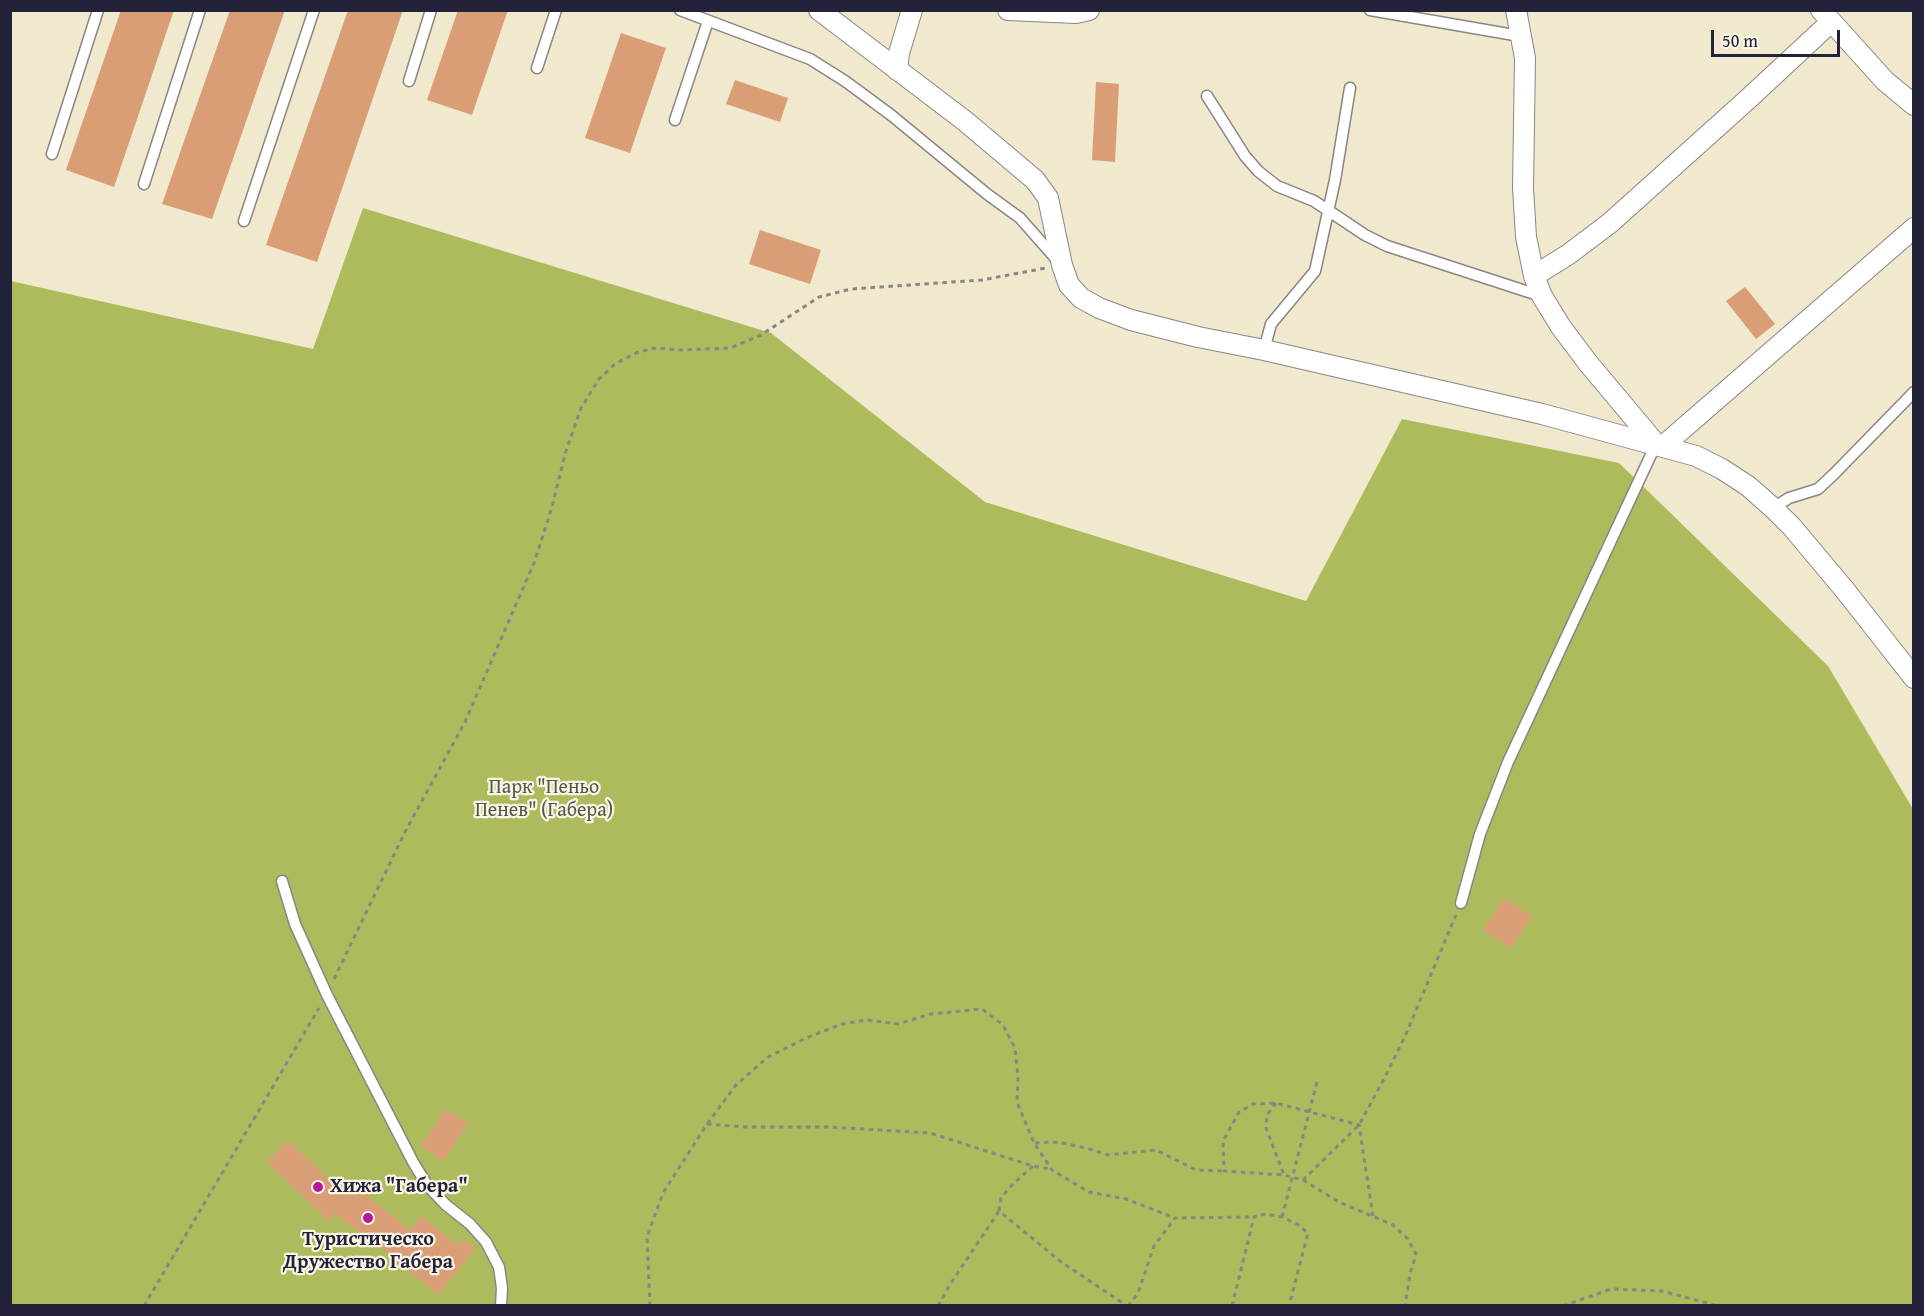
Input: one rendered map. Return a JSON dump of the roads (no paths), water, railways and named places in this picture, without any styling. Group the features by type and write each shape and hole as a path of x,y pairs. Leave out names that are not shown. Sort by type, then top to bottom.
{"street":[{"path":"897,70 899,53 912,10"},
{"path":"1008,10 1076,13 1089,10"},
{"path":"1516,10 1525,58 1523,188 1525,227 1534,276 1542,296 1561,327 1588,363 1660,445"},
{"path":"820,11 965,121 1035,180 1048,198 1062,265 1069,285 1081,298 1099,308 1131,320 1542,414 1696,456 1748,486 1773,508 1815,553 1914,678"},
{"path":"1534,276 1569,254 1610,223 1747,100 1826,16 1885,81 1914,105"},
{"path":"1660,445 1913,229"}],"lane":[{"path":"52,154 98,10"},
{"path":"144,184 200,10"},
{"path":"244,221 314,10"},
{"path":"409,81 431,10"},
{"path":"537,68 556,10"},
{"path":"680,10 810,59 845,81 1020,218 1062,265"},
{"path":"1370,10 1520,36"},
{"path":"675,120 708,21"},
{"path":"1264,350 1271,324 1315,271 1335,180 1350,88"},
{"path":"1207,96 1245,156 1258,171 1277,186 1314,201 1365,235 1387,246 1542,296"},
{"path":"1773,508 1789,498 1818,489 1914,392"},
{"path":"1461,903 1480,834 1508,762 1660,445"},
{"path":"282,881 295,924 327,994 427,1185 446,1205 470,1224 486,1242 499,1267 502,1288 501,1305"}],"place":[{"name":"Хижа \"Габера\"","path":"318,1187"},
{"name":"Туристическо Дружество Габера","path":"368,1218"}],"park label":[{"name":"Парк \"Пеньо Пенев\" (Габера)","path":"544,800"}]}
